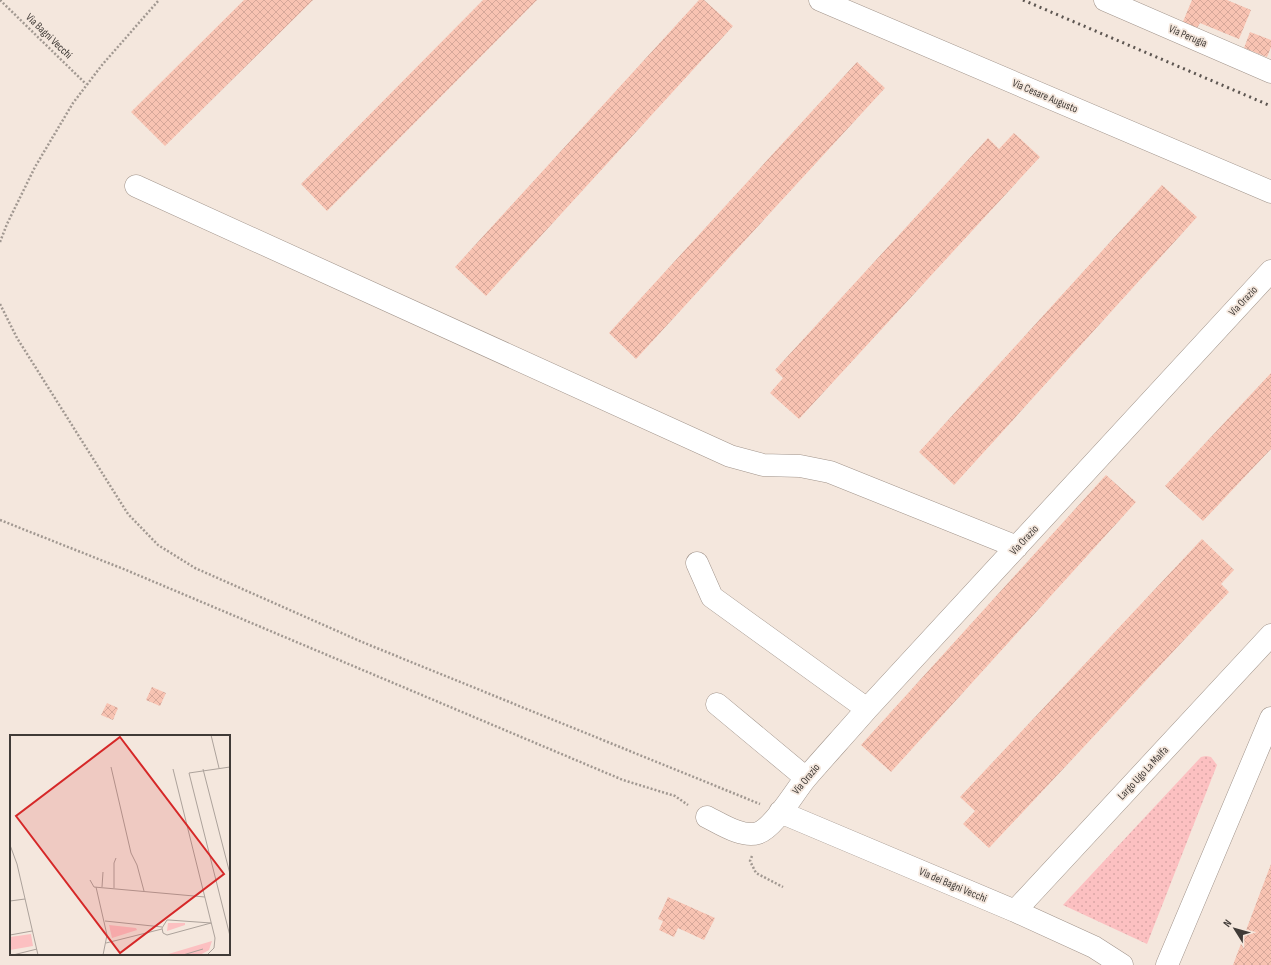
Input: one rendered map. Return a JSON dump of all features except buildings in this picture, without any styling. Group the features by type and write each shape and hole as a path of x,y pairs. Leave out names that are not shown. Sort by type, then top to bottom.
{"street":[{"name":"Via Cesare Augusto","path":"820,0 1271,192"},
{"name":"Via Perugia","path":"1105,0 1271,72"},
{"path":"136,186 730,456 763,465 800,466 830,472 1017,547"},
{"name":"Via Orazio","path":"758,833 770,825 806,778 867,709 1271,271"},
{"path":"697,563 712,597 867,709"},
{"name":"Largo Ugo La Malfa","path":"1015,911 1271,635"},
{"path":"717,704 806,778"},
{"path":"1167,965 1271,718"},
{"name":"Via dei Bagni Vecchi","path":"780,812 1015,911 1094,947 1122,965"},
{"path":"707,817 740,832 758,833"}],"path":[{"name":"Via Bagni Vecchi","path":"0,0 86,84"},
{"path":"0,242 7,224 35,167 56,129 86,84 159,0"},
{"path":"0,304 17,338 117,498 138,526 170,554 195,568 362,642 780,812"},
{"path":"0,520 126,570 623,780 675,796 707,817"},
{"path":"758,833 750,861 756,873 783,887"}],"shaded area":[{"path":"1201,757 1211,757 1217,765 1147,944 1063,905"}],"railway":[{"path":"1023,0 1271,106"}]}
